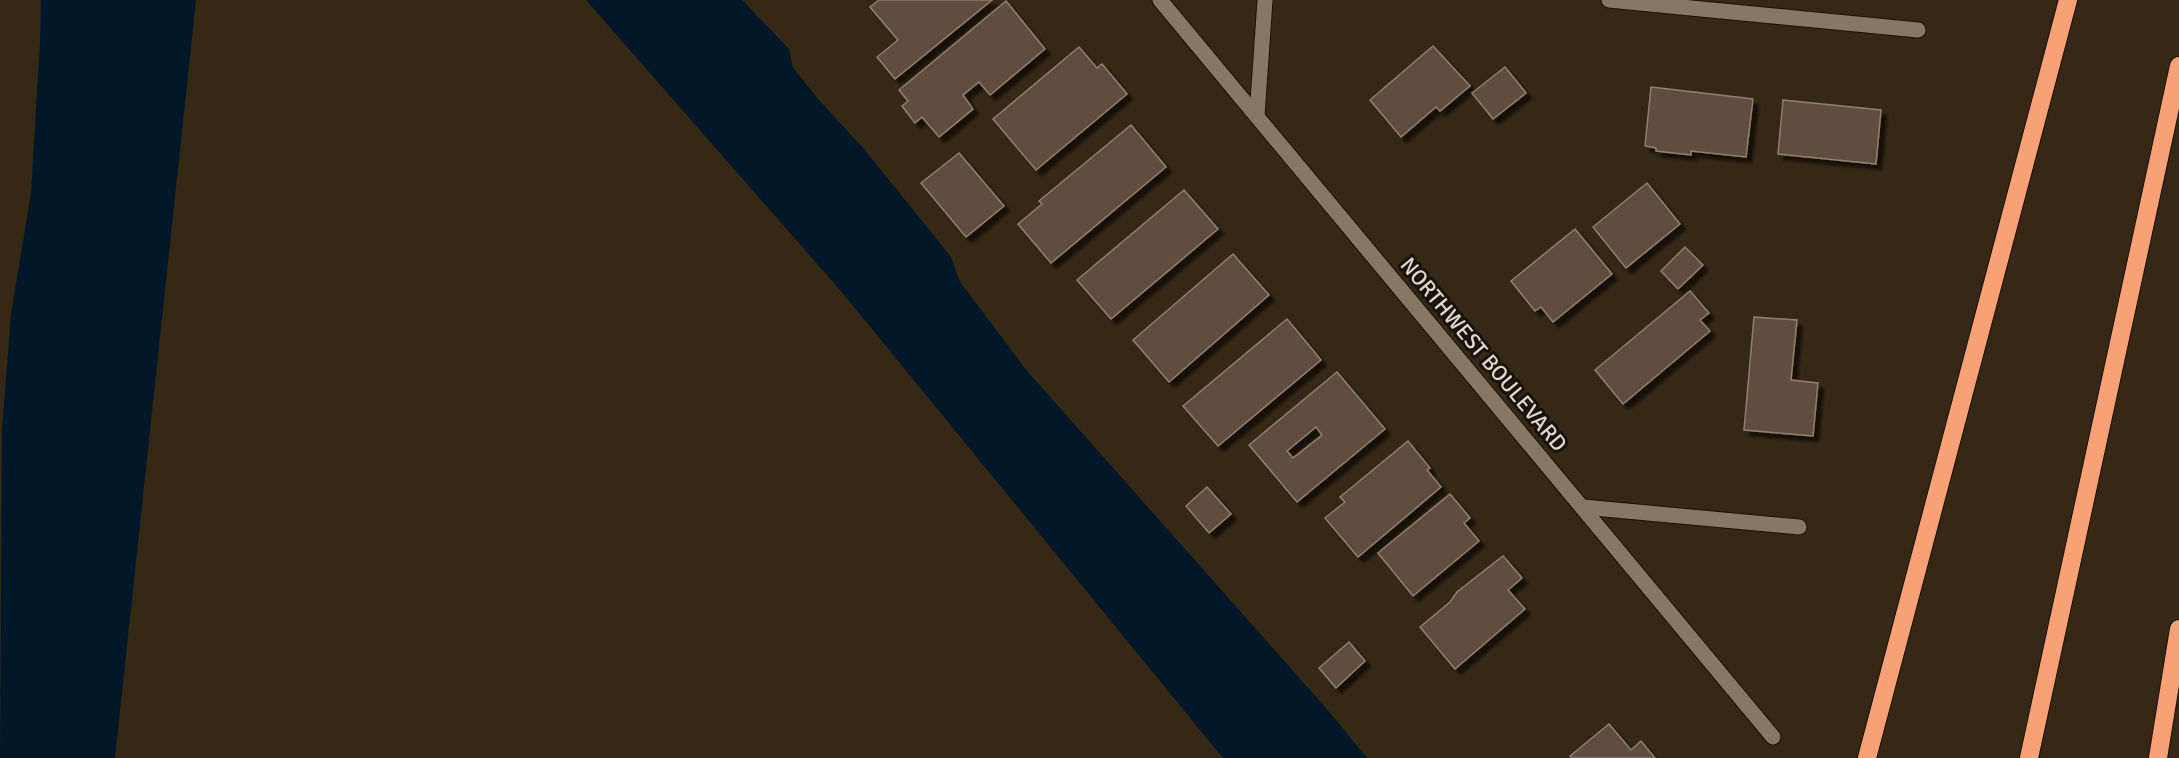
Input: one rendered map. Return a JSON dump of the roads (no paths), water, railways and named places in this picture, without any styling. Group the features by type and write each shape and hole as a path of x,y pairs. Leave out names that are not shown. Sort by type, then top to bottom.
{"highway":[{"path":"1867,758 2068,0"},
{"path":"2029,758 2179,66"},
{"path":"2158,758 2179,629"}],"street":[{"name":"NORTHWEST BOULEVARD","path":"1160,0 1773,737"},
{"path":"1257,116 1265,0"},
{"path":"1610,0 1918,30"},
{"path":"1583,507 1799,527"}],"water":[{"path":"41,0 196,0 115,758 0,758 2,431 11,314 31,193"},
{"path":"586,0 742,0 789,49 793,68 863,148 951,257 960,282 1027,371 1325,707 1367,758 1223,758 841,291"}]}
